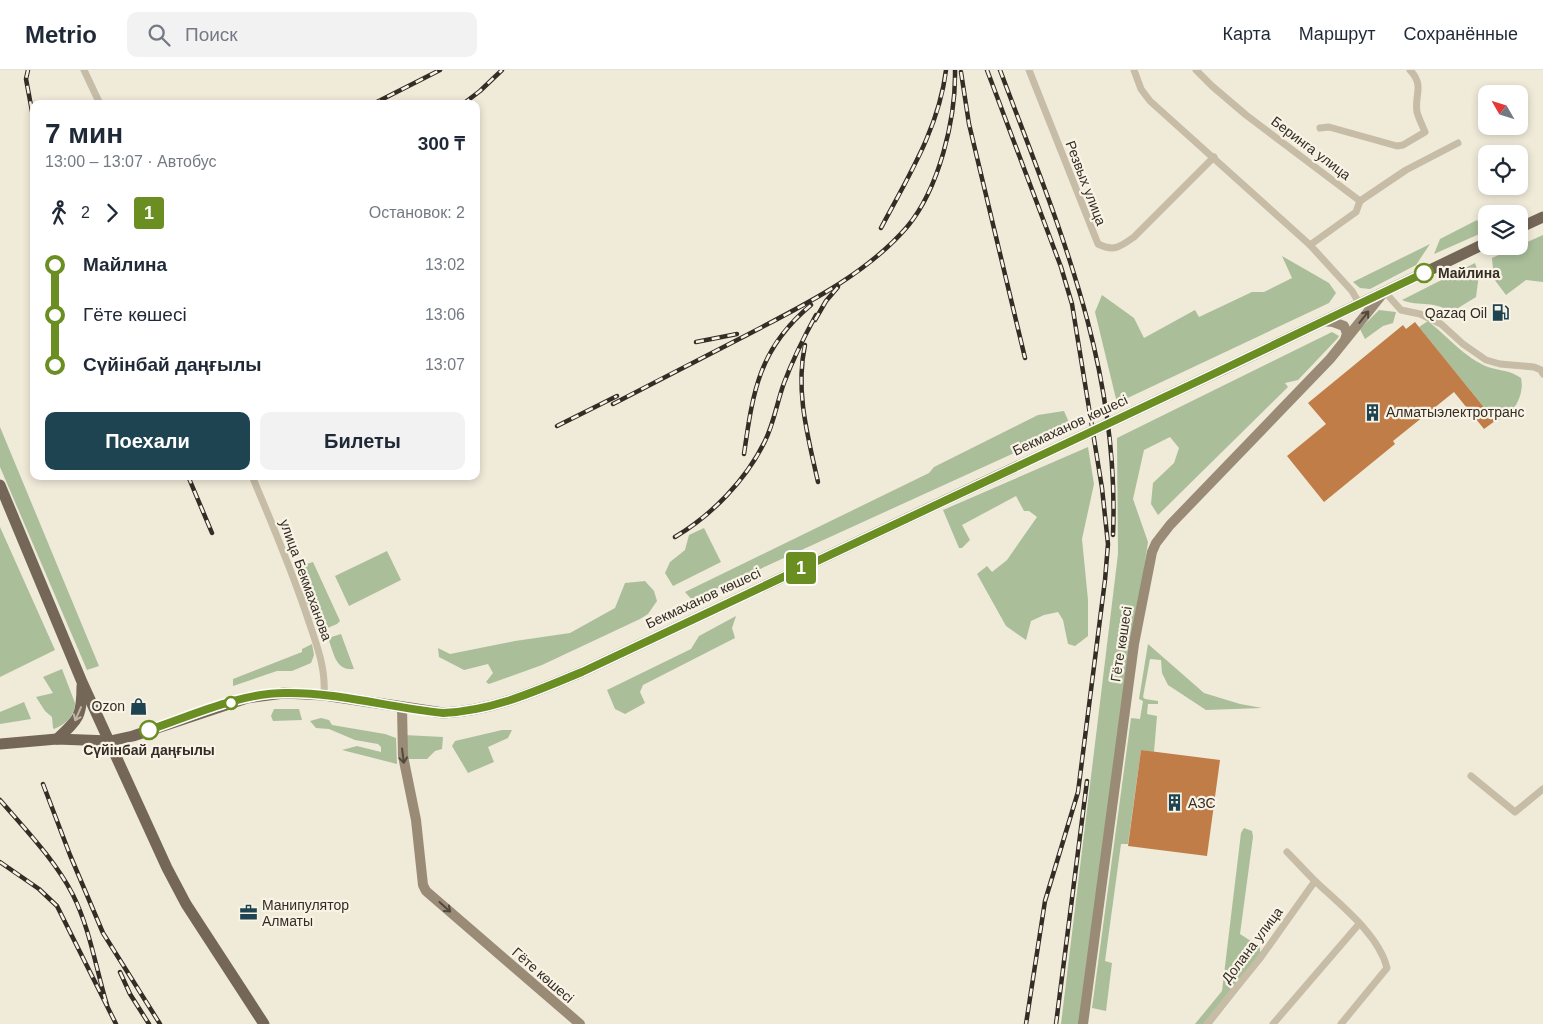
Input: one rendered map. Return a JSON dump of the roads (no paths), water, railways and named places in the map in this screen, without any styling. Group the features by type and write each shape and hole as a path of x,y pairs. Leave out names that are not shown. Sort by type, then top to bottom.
{"main road":[{"path":"1528,224 1543,217"},
{"name":"Бекмаханов көшесі","path":"0,744 57,739 110,741 133,736 247,698 284,693 324,695 443,713 463,712 517,699 582,672 1478,248"},
{"name":"Гёте көшесі","path":"1083,1024 1134,644 1152,552 1156,543 1170,525 1344,342 1384,291"},
{"path":"1322,321 1344,326 1347,333 1344,342"},
{"path":"0,485 82,682 110,741 127,784 186,904 264,1024"},
{"path":"57,739 77,720 82,708 82,682"},
{"name":"Гёте көшесі","path":"402,707 403,756 416,820 423,884 426,890 580,1024"}],"street":[{"path":"84,70 98,100"},
{"name":"Резвых улица","path":"1030,70 1098,244 1108,249 1118,248 1134,237 1214,157"},
{"path":"1134,70 1141,89 1150,101 1310,245 1352,291 1359,303"},
{"name":"Беринга улица","path":"1196,70 1246,115 1360,201"},
{"path":"1320,128 1329,127 1397,146 1403,145 1425,132 1417,113 1419,85 1410,70"},
{"path":"1310,245 1356,212 1360,201 1406,170 1458,143"},
{"path":"1384,291 1401,310 1420,314 1441,324 1463,344 1486,360 1500,364 1534,367 1542,371"},
{"name":"улица Бекмаханова","path":"254,480 292,569 320,654 325,679 324,695"},
{"path":"1471,776 1515,812 1543,789"},
{"path":"1287,852 1315,881 1336,898 1359,924 1378,947 1387,968 1341,1024"},
{"name":"Долана улица","path":"1207,1024 1261,957 1315,881"},
{"path":"1273,1024 1359,924"}],"railway":[{"path":"28,70 26,79 30,100"},
{"path":"381,100 440,70"},
{"path":"468,100 502,70"},
{"path":"881,228 921,152 937,112 946,70"},
{"path":"613,404 807,303 851,276 890,245 907,227 918,211 937,174 949,131 955,89 955,70"},
{"path":"987,70 1061,267 1072,304 1102,488 1108,544 1078,792 1045,901 1026,1024"},
{"path":"1000,70 1063,240 1096,354 1106,412 1113,473 1113,535"},
{"path":"961,72 969,124 1025,358"},
{"path":"815,320 826,301 838,287"},
{"path":"744,454 755,391 769,354 794,321 811,305"},
{"path":"675,537 715,507 738,483 757,455 768,434 791,365 816,315"},
{"path":"696,342 737,334"},
{"path":"805,345 801,379 802,397 818,482"},
{"path":"557,426 617,396"},
{"path":"190,480 212,533"},
{"path":"1056,1024 1087,781"},
{"path":"43,784 103,933 160,1024"},
{"path":"0,800 49,857 73,895 88,935 107,1005"},
{"path":"0,862 39,889 57,906 116,1024"},
{"path":"120,972 130,994 149,1024"}],"place":[{"name":"Майлина","path":"1424,273"},
{"name":"Qazaq Oil","path":"1501,313"},
{"name":"Алматыэлектротранс","path":"1372,412"},
{"name":"Ozon","path":"139,706"},
{"name":"Сүйінбай даңғылы","path":"149,730"},
{"name":"АЗС","path":"1174,803"},
{"name":"Манипулятор Алматы","path":"248,913"}]}
